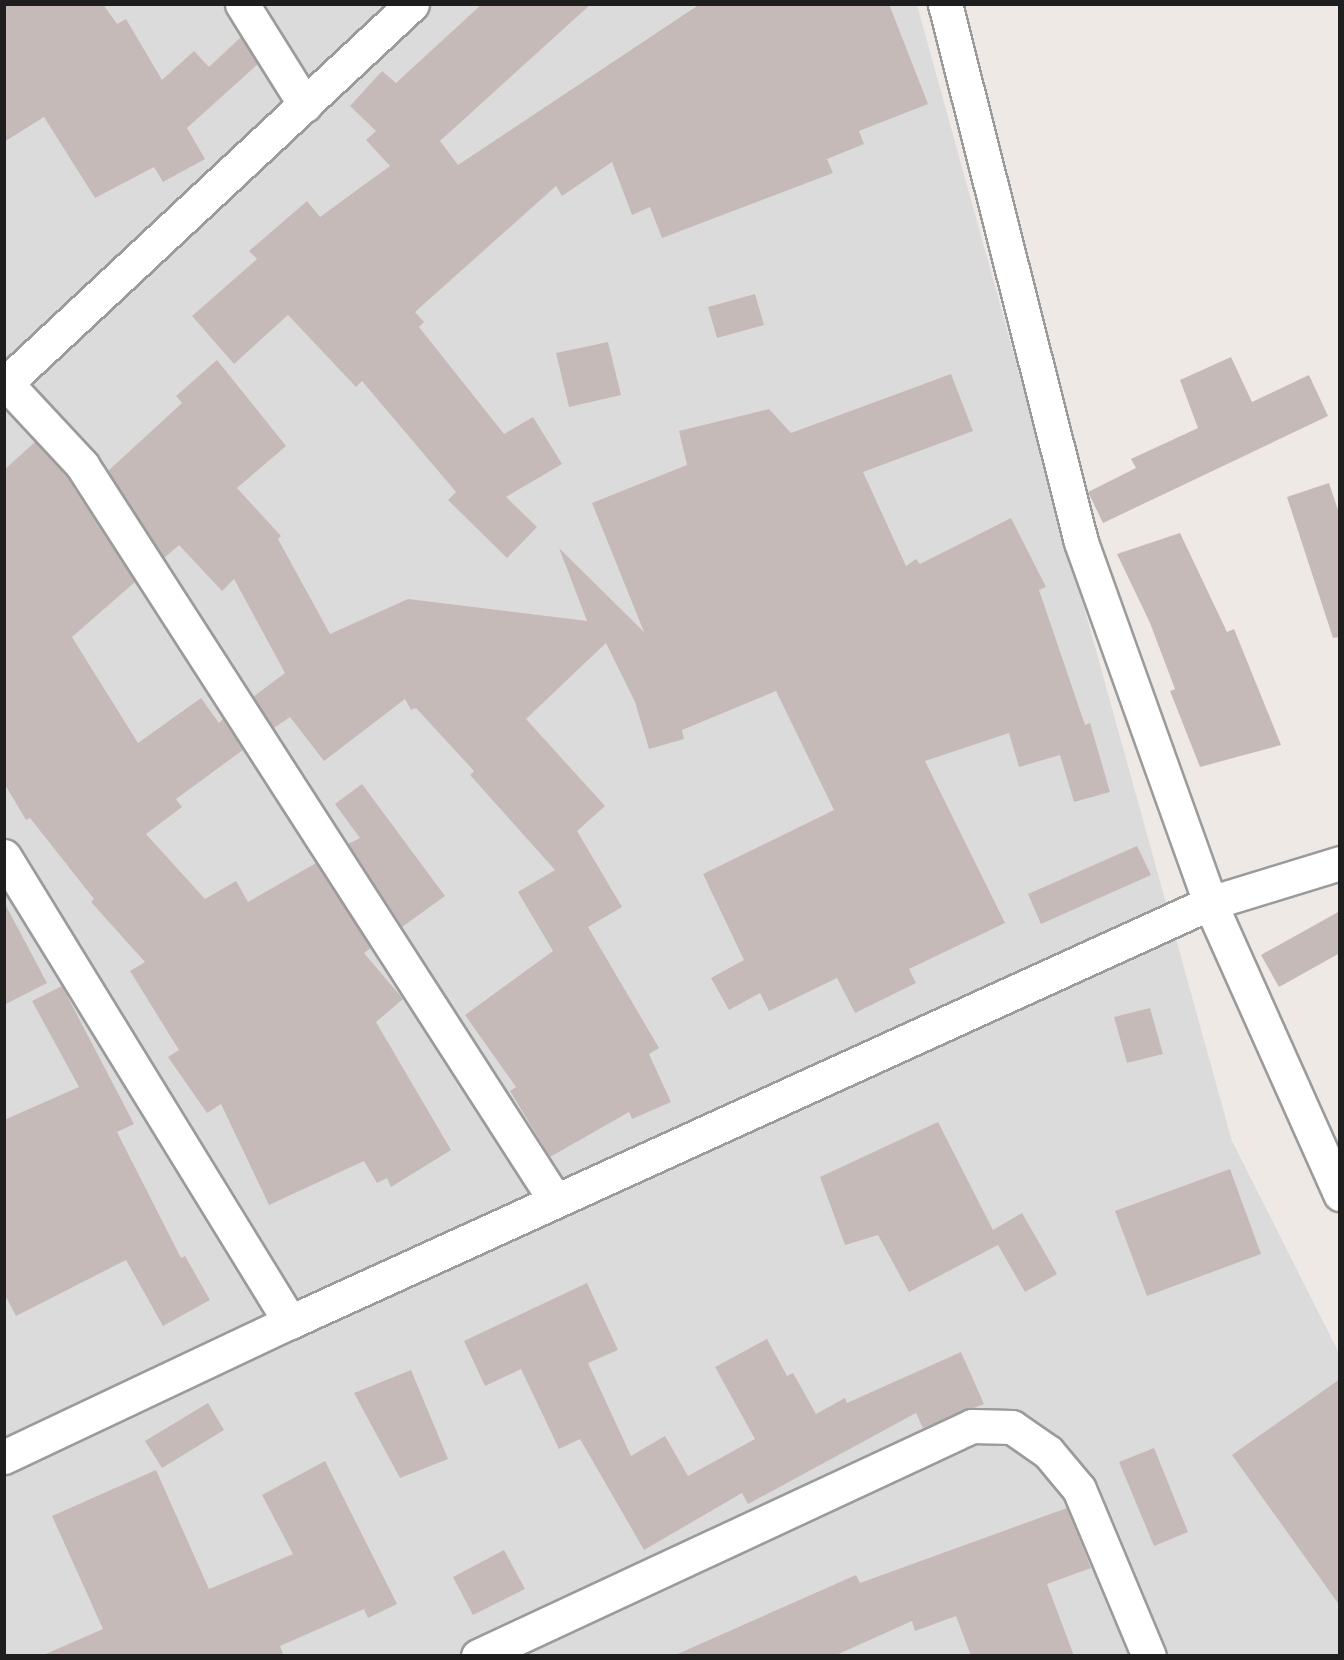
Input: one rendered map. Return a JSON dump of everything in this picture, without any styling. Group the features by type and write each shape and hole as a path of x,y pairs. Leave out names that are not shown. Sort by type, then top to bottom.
{"street":[{"path":"242,4 305,105"},
{"path":"412,4 5,383 82,465 555,1200"},
{"path":"945,4 1081,542 1210,903 1340,1194"},
{"path":"4,856 290,1322"},
{"path":"4,1457 555,1200 1210,903 1340,863"},
{"path":"478,1656 972,1426 1012,1427 1048,1452 1079,1489 1149,1656"}],"shaded area":[{"path":"5,5 917,5 1232,1141 1339,1353 1339,1655 5,1656"}],"building":[{"path":"4,4 103,4 117,24 126,19 162,80 194,51 209,67 241,37 258,64 187,128 205,159 163,182 154,167 95,198 44,117 4,142"},
{"path":"482,4 591,4 440,141 458,165 700,4 889,4 928,104 859,131 864,144 827,159 833,173 662,238 650,207 632,215 612,162 562,196 556,186 415,312 424,322 419,327 504,434 533,417 562,464 506,497 537,527 507,558 448,500 456,492 362,381 356,387 288,315 234,364 192,316 257,259 249,251 307,201 320,217 390,166 366,140 376,131 350,106 382,71 396,83"},
{"path":"755,294 764,325 717,338 708,307"},
{"path":"608,342 621,395 569,407 556,353"},
{"path":"1231,357 1252,402 1309,375 1328,416 1103,523 1088,492 1136,468 1131,459 1198,428 1180,380"},
{"path":"217,360 286,446 237,488 281,536 278,539 330,634 408,599 587,621 559,548 644,632 592,503 687,465 679,431 769,409 791,433 951,374 973,431 863,472 906,566 916,559 920,564 1011,518 1046,587 1039,590 1085,725 1090,723 1110,792 1074,802 1060,755 1019,767 1009,733 925,761 1005,923 909,969 916,983 855,1013 837,978 769,1011 760,993 729,1010 711,978 744,960 703,874 834,810 776,691 682,730 684,739 649,749 635,702 606,643 526,719 605,806 577,831 622,907 588,927 659,1048 649,1054 671,1102 632,1119 629,1112 550,1157 510,1091 516,1087 465,1015 553,951 518,892 555,870 470,775 474,771 416,708 411,710 405,699 324,761 290,717 274,728 253,697 285,673 234,579 222,591 179,545 164,558 108,471 182,403 176,396"},
{"path":"35,442 67,477 135,582 72,637 138,743 201,698 219,723 223,719 243,750 176,799 182,807 146,834 205,899 236,881 248,902 316,863 371,948 364,953 403,999 376,1022 451,1150 391,1187 387,1178 377,1183 364,1161 269,1205 221,1104 207,1113 168,1057 179,1050 130,971 145,962 91,902 94,899 30,818 26,820 4,783 4,470"},
{"path":"1329,483 1340,516 1340,637 1333,638 1287,497"},
{"path":"1180,533 1227,632 1234,629 1281,745 1200,767 1170,691 1175,689 1150,623 1117,554"},
{"path":"362,784 445,896 402,927 348,844 360,838 335,804"},
{"path":"1137,846 1151,875 1041,924 1028,894"},
{"path":"4,902 47,983 4,1005"},
{"path":"1340,911 1340,953 1279,987 1261,955"},
{"path":"62,986 134,1124 117,1132 181,1258 185,1256 210,1300 163,1326 126,1260 16,1316 4,1293 4,1120 79,1087 32,1001"},
{"path":"1150,1008 1163,1054 1127,1063 1114,1017"},
{"path":"938,1122 993,1230 1022,1213 1057,1274 1025,1292 998,1245 909,1292 878,1235 845,1245 820,1177"},
{"path":"1230,1169 1261,1254 1147,1296 1115,1211"},
{"path":"587,1283 618,1350 588,1363 631,1456 665,1436 688,1476 755,1439 715,1367 767,1339 787,1376 793,1373 816,1414 845,1398 847,1403 961,1352 984,1404 923,1428 916,1413 748,1504 742,1493 644,1550 580,1439 559,1449 521,1369 485,1386 464,1341"},
{"path":"411,1370 448,1459 400,1478 354,1393"},
{"path":"1340,1379 1340,1606 1232,1455"},
{"path":"208,1403 224,1430 162,1468 145,1441"},
{"path":"1154,1448 1188,1532 1154,1546 1119,1462"},
{"path":"325,1461 397,1604 368,1618 364,1609 280,1646 284,1656 41,1656 103,1629 52,1516 156,1470 209,1589 293,1554 262,1495"},
{"path":"1067,1508 1091,1568 1047,1584 1074,1656 971,1656 956,1616 915,1631 912,1621 834,1656 673,1656 856,1575 860,1583"},
{"path":"504,1550 525,1589 473,1615 453,1577"}]}
